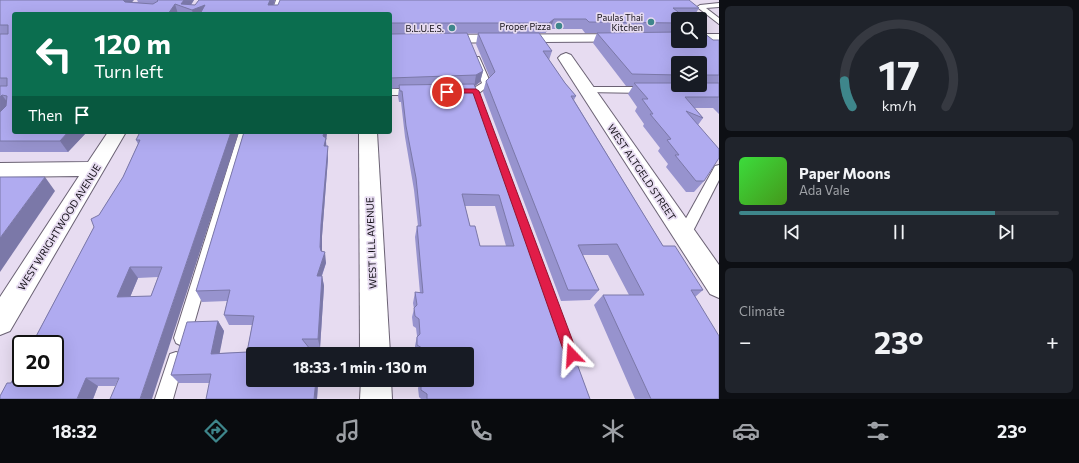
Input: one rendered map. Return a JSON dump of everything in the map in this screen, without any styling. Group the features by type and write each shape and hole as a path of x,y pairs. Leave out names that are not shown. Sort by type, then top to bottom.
{"street":[{"path":"392,39 471,46 671,38"},
{"path":"707,38 719,38"},
{"name":"WEST ALTGELD STREET","path":"566,58 719,286"},
{"name":"WEST WRIGHTWOOD AVENUE","path":"0,322 116,134"},
{"name":"WEST LILL AVENUE","path":"368,134 375,347"},
{"path":"0,170 94,169"},
{"path":"376,387 376,399"}],"lane":[{"path":"275,12 279,0"},
{"path":"719,5 700,7 719,22"},
{"path":"453,92 476,91 487,84 471,46"},
{"path":"587,90 658,90"},
{"path":"476,91 481,106"},
{"path":"392,92 421,92"},
{"path":"164,399 243,134"},
{"path":"684,235 719,170"}],"building":[{"path":"0,0 123,0 125,2 153,4 158,1 157,0 184,0 181,4 195,5 199,0 270,0 268,5 278,5 280,0 689,0 699,8 673,8 678,12 671,12 671,23 589,22 586,19 554,19 549,23 392,23 392,12 201,12 205,5 192,10 175,4 169,12 12,12 12,134 66,134 60,141 0,141 0,112 6,106 7,96 2,95 0,97 0,86 7,86 7,78 0,78 0,34 8,34 8,25 0,25"},
{"path":"671,32 671,48 707,48 707,35 713,40 719,40 719,75 707,75 707,56 671,56 671,75 632,74 597,33"},
{"path":"467,33 483,71 476,75 392,78 392,34"},
{"path":"478,33 539,33 552,51 543,51 576,96 571,96 663,246 675,246 703,290 691,290 719,336 719,399 651,399 603,295 644,295 617,244 578,245 599,290 568,290 486,81 495,72"},
{"path":"634,83 671,83 671,92 707,92 707,83 719,83 719,97 685,97 703,118 686,111 719,149 719,158 704,181 696,181 675,155 679,155 667,140 671,139 650,114 653,114 642,99 648,99"},
{"path":"474,84 590,399 427,399 427,394 421,390 421,387 474,387 474,347 420,347 417,345 417,337 420,334 419,319 415,316 414,308 417,305 415,292 423,293 417,226 421,226 416,178 406,126 402,91 400,91 399,85","holes":["462,194 499,195 514,246 480,246 475,226 470,226"]},
{"path":"139,134 230,134 140,399 110,399 119,378 86,378 77,399 0,399 0,396 7,383 11,383 12,381 12,387 64,387 64,335 37,335 94,227 91,219 99,215 123,177 140,140 136,140","holes":["130,267 162,267 151,296 117,297"]},
{"path":"243,134 324,134 323,136 326,138 324,146 328,146 320,247 321,251 325,252 317,276 322,276 318,339 302,339 308,347 248,347 254,316 224,315 230,290 196,291"},
{"path":"0,177 45,177 0,238"},
{"path":"218,321 211,354 246,352 246,387 315,387 314,399 206,399 211,374 171,375 187,322"}],"place":[{"name":"Paulas Thai Kitchen","path":"651,22"},
{"name":"Proper Pizza","path":"559,26"},
{"name":"B.L.U.E.S.","path":"452,28"}],"route":[{"path":"447,92 476,91 572,355"}]}
